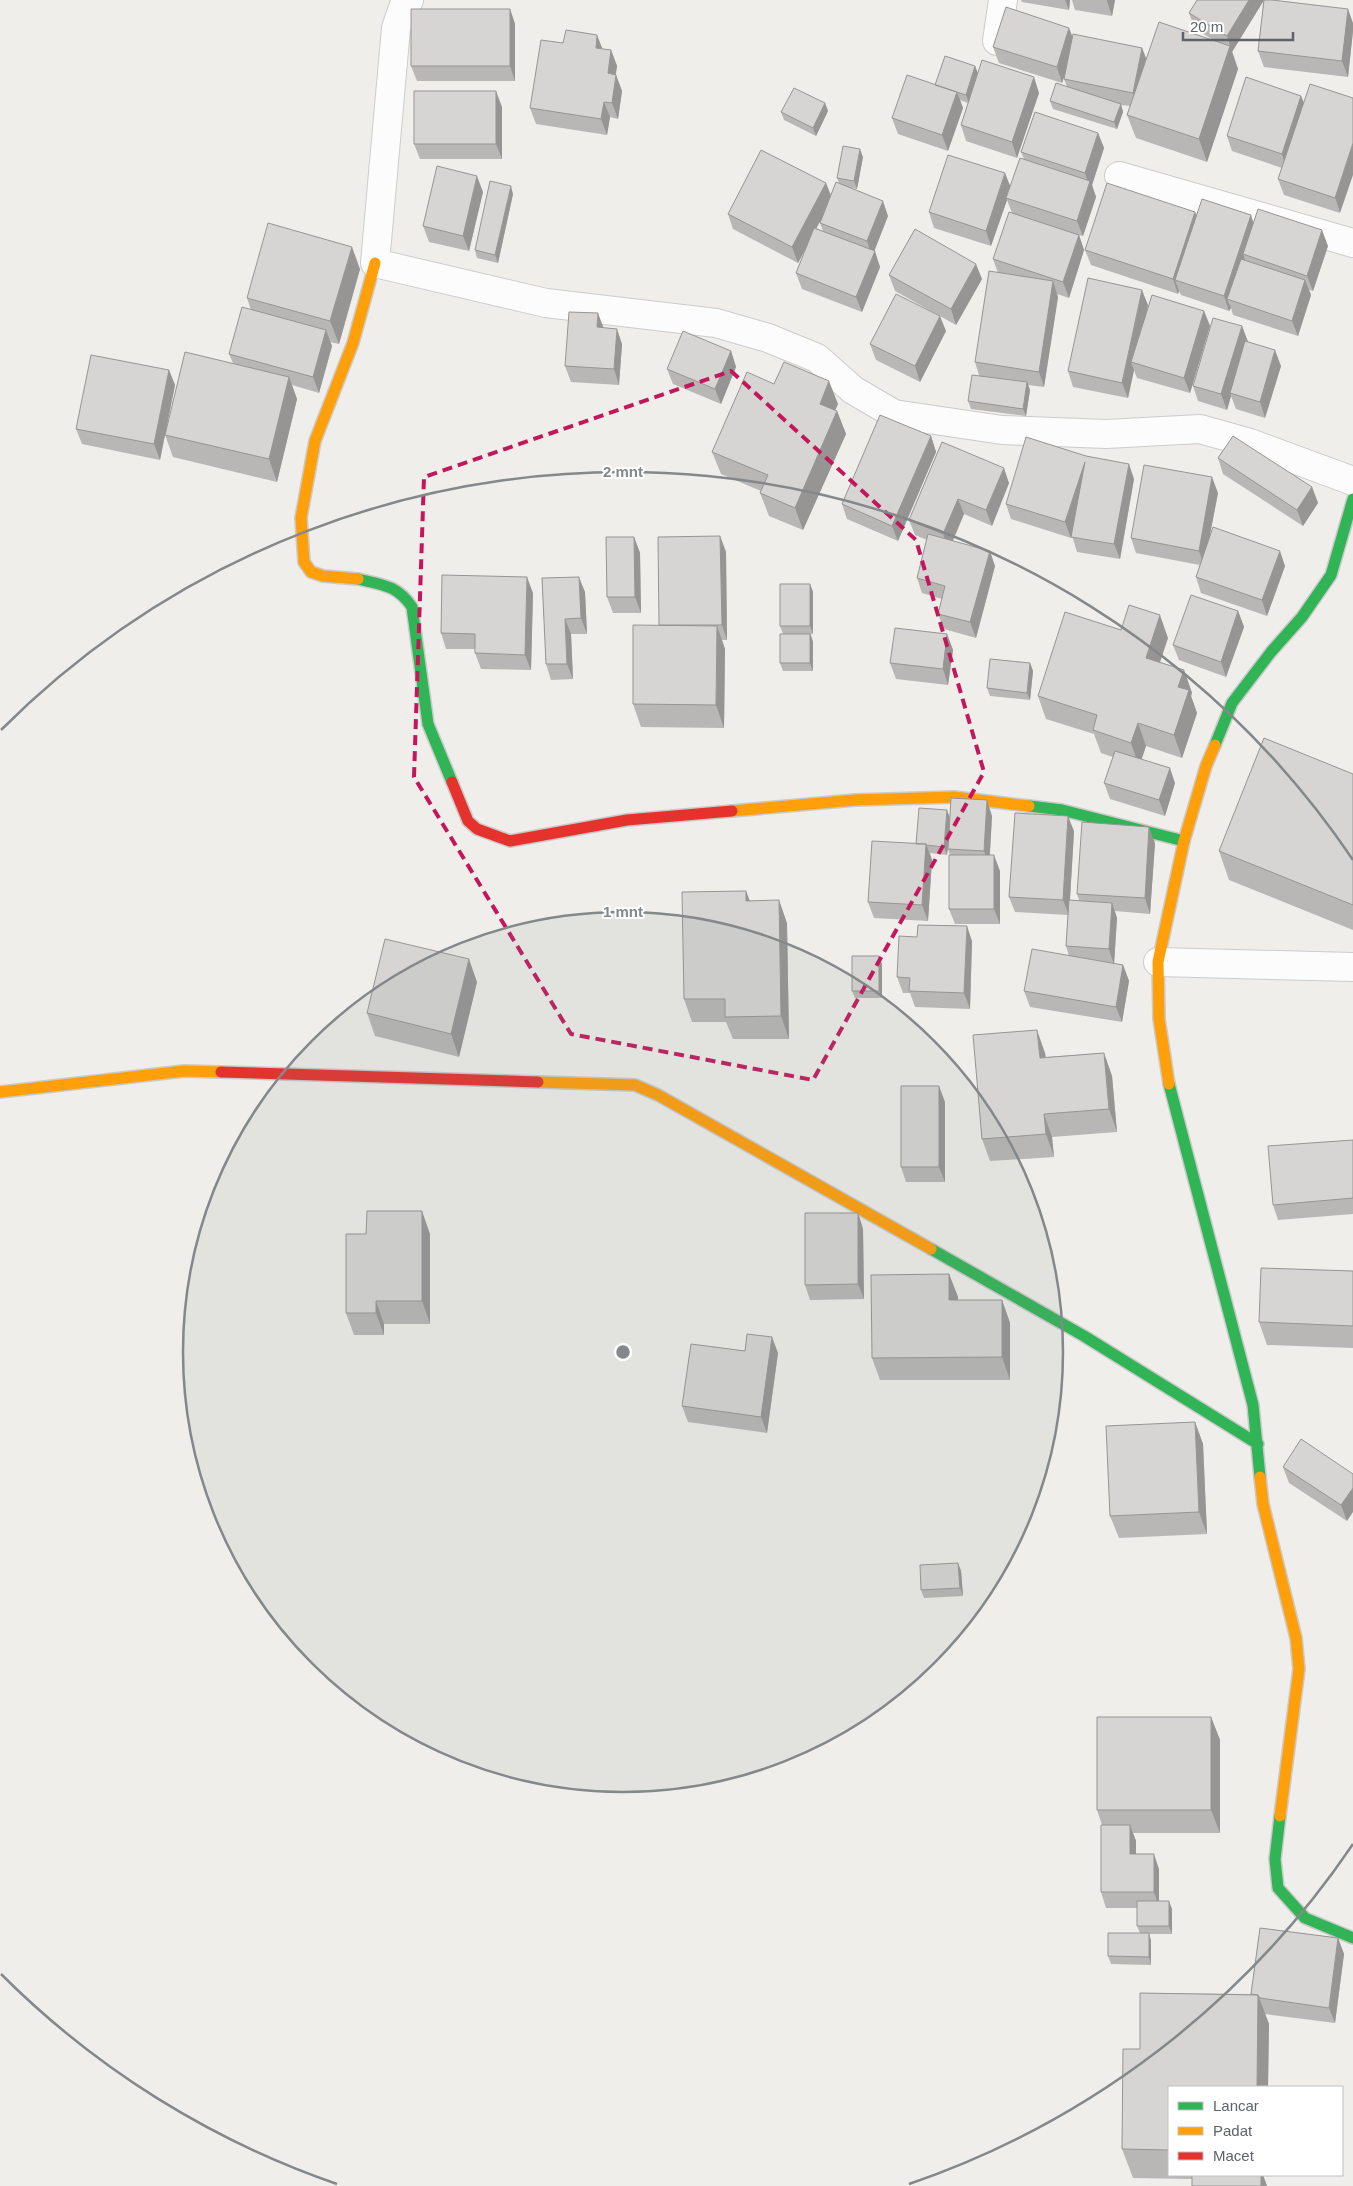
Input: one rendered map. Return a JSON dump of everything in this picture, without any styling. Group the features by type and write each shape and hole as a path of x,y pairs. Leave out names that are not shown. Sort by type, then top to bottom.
{"street":[{"path":"408,0 404,5 396,28 375,263 352,343 315,441 301,518 304,562 310,572 323,576 351,578 389,586 403,594 412,608 428,724 468,821 478,829 495,837 510,841 627,820 855,800 954,797 1062,810 1184,841"},
{"path":"997,41 1003,0"},
{"path":"1119,176 1353,243"},
{"path":"375,263 546,303 716,324 768,338 818,358 854,390 894,414 1002,430 1106,434 1200,429 1250,443 1353,481"},
{"path":"1353,500 1331,575 1302,617 1271,652 1232,703 1206,766 1184,841 1158,962 1159,1018 1167,1076 1253,1405 1263,1504 1296,1638 1299,1669 1275,1859 1278,1888 1305,1918 1353,1938"},
{"path":"1158,962 1353,967"},
{"path":"0,1092 184,1071 635,1085 658,1094 1084,1336 1258,1444"}],"highlighted area":[{"path":"731,371 916,540 984,772 813,1080 571,1034 414,777 424,477"}],"building":[{"path":"1197,0 1249,0 1227,36 1189,13"},
{"path":"1264,0 1348,9 1342,61 1258,51"},
{"path":"1006,7 1069,28 1057,67 993,47"},
{"path":"411,9 510,9 510,66 411,66"},
{"path":"1159,22 1230,46 1199,139 1127,115"},
{"path":"566,30 597,35 596,48 611,50 608,73 616,75 612,103 604,102 601,119 530,108 541,40 563,43"},
{"path":"1073,34 1142,48 1133,93 1064,79"},
{"path":"945,56 975,66 966,95 935,85"},
{"path":"982,60 1034,77 1012,142 961,125"},
{"path":"907,75 957,92 942,135 892,118"},
{"path":"1246,77 1301,96 1282,154 1227,136"},
{"path":"1056,83 1121,104 1114,122 1050,101"},
{"path":"1310,84 1353,98 1353,143 1335,198 1278,179"},
{"path":"794,88 825,103 813,128 781,112"},
{"path":"414,91 496,91 496,144 414,144"},
{"path":"1035,112 1098,133 1085,173 1021,152"},
{"path":"843,146 860,149 854,181 837,178"},
{"path":"761,150 826,183 792,247 728,214"},
{"path":"948,155 1005,173 986,231 929,212"},
{"path":"1020,158 1090,181 1077,221 1006,198"},
{"path":"437,166 477,176 463,236 423,226"},
{"path":"490,181 511,186 495,255 475,250"},
{"path":"836,182 883,201 867,241 820,223"},
{"path":"1107,183 1195,212 1173,279 1085,250"},
{"path":"1202,199 1251,215 1224,296 1175,280"},
{"path":"1258,209 1322,230 1307,276 1243,254"},
{"path":"1009,212 1079,235 1063,282 993,259"},
{"path":"268,223 352,247 330,321 247,298"},
{"path":"814,228 875,251 856,297 796,273"},
{"path":"915,229 976,264 951,309 889,275"},
{"path":"1241,259 1305,280 1292,321 1227,299"},
{"path":"989,271 1053,281 1039,372 975,362"},
{"path":"1088,278 1142,290 1122,383 1068,371"},
{"path":"896,294 940,316 915,366 870,344"},
{"path":"1152,295 1204,311 1184,378 1131,362"},
{"path":"242,307 326,330 313,377 229,354"},
{"path":"569,312 598,313 597,327 617,329 614,369 565,366"},
{"path":"1213,318 1242,326 1221,394 1193,386"},
{"path":"683,331 731,351 715,389 667,369"},
{"path":"1245,341 1275,350 1260,402 1230,393"},
{"path":"185,352 289,377 269,459 165,435"},
{"path":"91,355 169,370 154,444 76,429"},
{"path":"784,362 829,381 820,404 837,411 795,508 760,493 768,475 712,452 747,372 774,384"},
{"path":"972,375 1027,382 1023,409 968,401"},
{"path":"880,415 931,436 892,526 842,504"},
{"path":"1233,436 1312,487 1297,510 1218,458"},
{"path":"1026,437 1086,456 1129,464 1114,544 1071,537 1085,462 1065,522 1006,504"},
{"path":"942,442 1004,468 986,510 958,499 943,534 909,520"},
{"path":"1144,465 1212,477 1199,551 1131,538"},
{"path":"1213,527 1280,551 1262,600 1196,577"},
{"path":"928,534 990,551 970,622 938,614 945,586 917,578"},
{"path":"720,536 722,625 659,625 658,537"},
{"path":"606,537 634,537 635,597 607,597"},
{"path":"442,575 527,577 525,655 475,653 475,634 441,633"},
{"path":"579,577 581,618 565,619 567,664 546,664 542,578"},
{"path":"780,584 810,584 810,626 780,626"},
{"path":"1191,595 1238,611 1221,662 1173,645"},
{"path":"1129,605 1160,615 1146,658 1184,670 1178,687 1189,690 1174,735 1138,723 1131,743 1093,730 1097,715 1038,696 1065,612 1121,630"},
{"path":"633,625 717,626 716,705 633,704"},
{"path":"895,628 947,634 943,669 890,663"},
{"path":"780,634 810,634 810,663 780,663"},
{"path":"990,659 1030,663 1027,693 987,688"},
{"path":"1264,738 1353,774 1353,905 1219,851"},
{"path":"1115,751 1170,768 1159,800 1104,783"},
{"path":"951,798 987,800 984,851 948,849"},
{"path":"919,808 947,810 944,847 916,844"},
{"path":"1015,813 1068,816 1063,900 1009,897"},
{"path":"1082,822 1149,827 1145,898 1077,894"},
{"path":"872,841 926,844 922,905 868,902"},
{"path":"949,855 994,855 994,909 949,909"},
{"path":"746,891 746,901 779,900 781,1016 725,1017 725,999 684,999 682,892"},
{"path":"1069,900 1112,903 1109,949 1066,946"},
{"path":"918,925 967,926 964,993 909,991 910,978 897,977 899,936 917,937"},
{"path":"385,939 469,959 451,1034 367,1013"},
{"path":"1032,949 1123,965 1116,1007 1024,991"},
{"path":"852,956 879,956 879,991 852,991"},
{"path":"1037,1030 1040,1058 1104,1053 1109,1109 1044,1114 1046,1134 982,1139 973,1035"},
{"path":"901,1086 939,1086 939,1167 901,1167"},
{"path":"1353,1140 1353,1198 1273,1205 1268,1146"},
{"path":"367,1211 422,1211 422,1301 376,1301 376,1313 346,1313 346,1234 366,1234"},
{"path":"805,1213 858,1213 858,1284 805,1285"},
{"path":"1261,1268 1353,1271 1353,1326 1259,1322"},
{"path":"949,1274 949,1300 1002,1300 1002,1357 872,1358 871,1275"},
{"path":"747,1334 772,1337 761,1417 682,1406 691,1344 745,1351"},
{"path":"1195,1422 1199,1512 1110,1516 1106,1426"},
{"path":"1301,1439 1353,1474 1353,1488 1341,1505 1283,1467"},
{"path":"958,1563 960,1588 921,1590 920,1565"},
{"path":"1097,1717 1211,1717 1211,1810 1097,1810"},
{"path":"1101,1825 1130,1825 1130,1854 1154,1854 1154,1892 1101,1892"},
{"path":"1137,1901 1169,1901 1169,1926 1137,1926"},
{"path":"1260,1928 1338,1938 1329,2008 1260,1998 1258,1995 1251,1994"},
{"path":"1108,1933 1149,1933 1149,1957 1108,1956"},
{"path":"1140,1993 1258,1995 1257,2086 1168,2086 1168,2150 1122,2149 1123,2049 1140,2049"},
{"path":"1192,2176 1261,2176 1261,2186 1192,2186"}],"traffic: fast":[{"path":"1215,745 1232,703 1271,652 1302,617 1331,575 1353,499"},
{"path":"358,579 395,590 412,607 428,724 452,782"},
{"path":"1029,806 1062,810 1184,841"},
{"path":"1169,1084 1253,1405 1260,1477"},
{"path":"931,1249 1084,1336 1258,1444"},
{"path":"1280,1816 1275,1859 1278,1888 1305,1918 1353,1938"}],"traffic: slow":[{"path":"358,579 323,576 311,572 304,562 301,518 315,441 353,343 375,263"},
{"path":"1169,1084 1159,1019 1158,962 1184,841 1206,766 1215,745"},
{"path":"732,811 855,800 954,797 1029,806"},
{"path":"0,1092 184,1071 221,1072"},
{"path":"538,1082 635,1085 658,1095 931,1249"},
{"path":"1260,1477 1263,1504 1296,1638 1299,1669 1280,1816"}],"traffic: jam":[{"path":"452,782 468,821 477,829 510,841 627,820 732,811"},
{"path":"221,1072 538,1082"}]}
